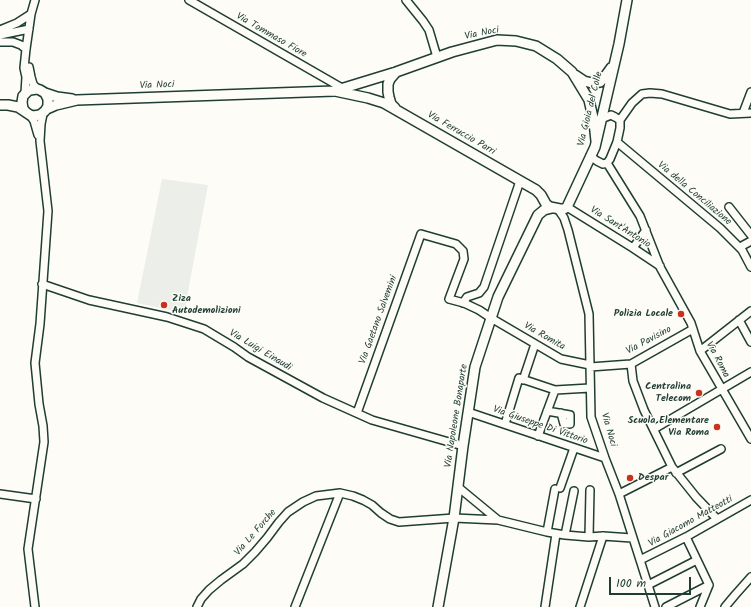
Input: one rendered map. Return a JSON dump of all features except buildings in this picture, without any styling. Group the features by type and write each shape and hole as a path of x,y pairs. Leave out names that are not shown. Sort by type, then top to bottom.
{"main road":[{"path":"572,72 584,81 592,83 600,82 606,75 615,60 627,0"},
{"name":"Via Noci","path":"46,93 57,97 77,100 338,90 396,72 452,52 497,40 516,41 536,46 557,59 572,72 589,100 594,122 596,141"},
{"name":"Via Gioia del Colle","path":"567,207 595,147 615,60"},
{"path":"396,72 390,78 388,92 392,104 398,111"},
{"path":"37,89 46,93 49,102 45,111 37,116 18,107 0,103 17,99 30,90 37,89"},
{"name":"Via Ferruccio Parri","path":"338,90 384,103 536,190 548,206 555,208"},
{"path":"24,95 22,102 23,109 28,113"},
{"name":"Via Noci","path":"45,111 56,105 77,100"},
{"name":"Via Napoleone Bonaparte","path":"438,607 454,518 475,367 498,297 538,215 538,199 536,190"},
{"path":"538,215 544,210 555,208 564,209 567,207"}],"street":[{"path":"24,95 26,77 24,68 26,49 31,14 35,0"},
{"name":"Via Tommaso Fiore","path":"189,0 338,90"},
{"path":"406,0 429,30 437,57"},
{"path":"0,30 17,23 31,14"},
{"path":"0,35 29,29"},
{"path":"0,42 13,42 21,44 26,49 31,77 37,89"},
{"path":"743,113 751,92"},
{"path":"590,156 603,164 607,163 617,142 620,120 632,103 642,94 662,94 730,114 751,113"},
{"path":"34,607 28,549 44,442 35,363 40,324 48,211 40,141 41,124 45,111"},
{"path":"28,113 34,121 40,141"},
{"path":"601,118 611,115 620,120"},
{"name":"Via della Conciliazione","path":"617,142 720,228 740,247 751,267"},
{"name":"Via Roma","path":"607,163 640,216 660,267 692,323 700,351 750,436"},
{"path":"462,303 468,297 479,293 484,287 520,181"},
{"path":"729,206 751,235"},
{"name":"Via Noci","path":"567,207 568,230"},
{"name":"Via Sant'Antonio","path":"567,207 633,248 660,267"},
{"name":"Via Noci","path":"555,208 564,218 568,230 589,314 591,417 640,560 654,607"},
{"path":"633,248 646,230"},
{"name":"Via Gaetano Salvemini","path":"357,413 421,234 456,244 463,251 464,259 449,299 462,303"},
{"path":"740,247 751,241"},
{"name":"Via Luigi Einaudi","path":"42,284 89,300 167,317 204,329 248,357 323,398 372,420 463,446"},
{"name":"Via Romita","path":"462,303 480,310 561,359 590,366"},
{"path":"700,351 751,311"},
{"path":"739,320 751,342"},
{"name":"Via Pavisino","path":"590,366 631,364 693,329"},
{"path":"505,424 535,344"},
{"path":"631,364 633,380 644,410 674,470 717,519"},
{"path":"654,429 751,372"},
{"path":"521,379 555,390 590,388"},
{"path":"538,436 555,390"},
{"path":"547,411 561,413"},
{"name":"Via Giuseppe Di Vittorio","path":"468,412 605,458"},
{"path":"547,532 557,489 574,448"},
{"path":"618,494 721,449"},
{"path":"458,487 498,520 556,534 589,537 603,536 632,538"},
{"path":"589,537 590,490"},
{"path":"565,535 574,491"},
{"path":"295,607 340,493"},
{"name":"Via Le Forche","path":"197,607 201,599 209,590 243,564 255,552 288,512 316,496 340,493 353,496 372,505 390,519 399,522 454,518 498,520"},
{"path":"0,494 36,500"},
{"name":"Via Giacomo Matteotti","path":"640,560 686,537 751,500"},
{"path":"546,607 556,534"},
{"path":"580,607 603,536"},
{"path":"686,537 708,585 700,607"},
{"path":"648,585 697,560"},
{"path":"725,607 751,577"},
{"path":"666,607 708,585"}],"shaded area":[{"path":"162,179 208,185 184,313 137,303"}],"place":[{"name":"Ziza Autodemolizioni","path":"164,305"},
{"name":"Polizia Locale","path":"681,314"},
{"name":"Centralina Telecom","path":"699,393"},
{"name":"Scuola Elementare Via Roma","path":"717,427"},
{"name":"Despar","path":"630,478"}]}
